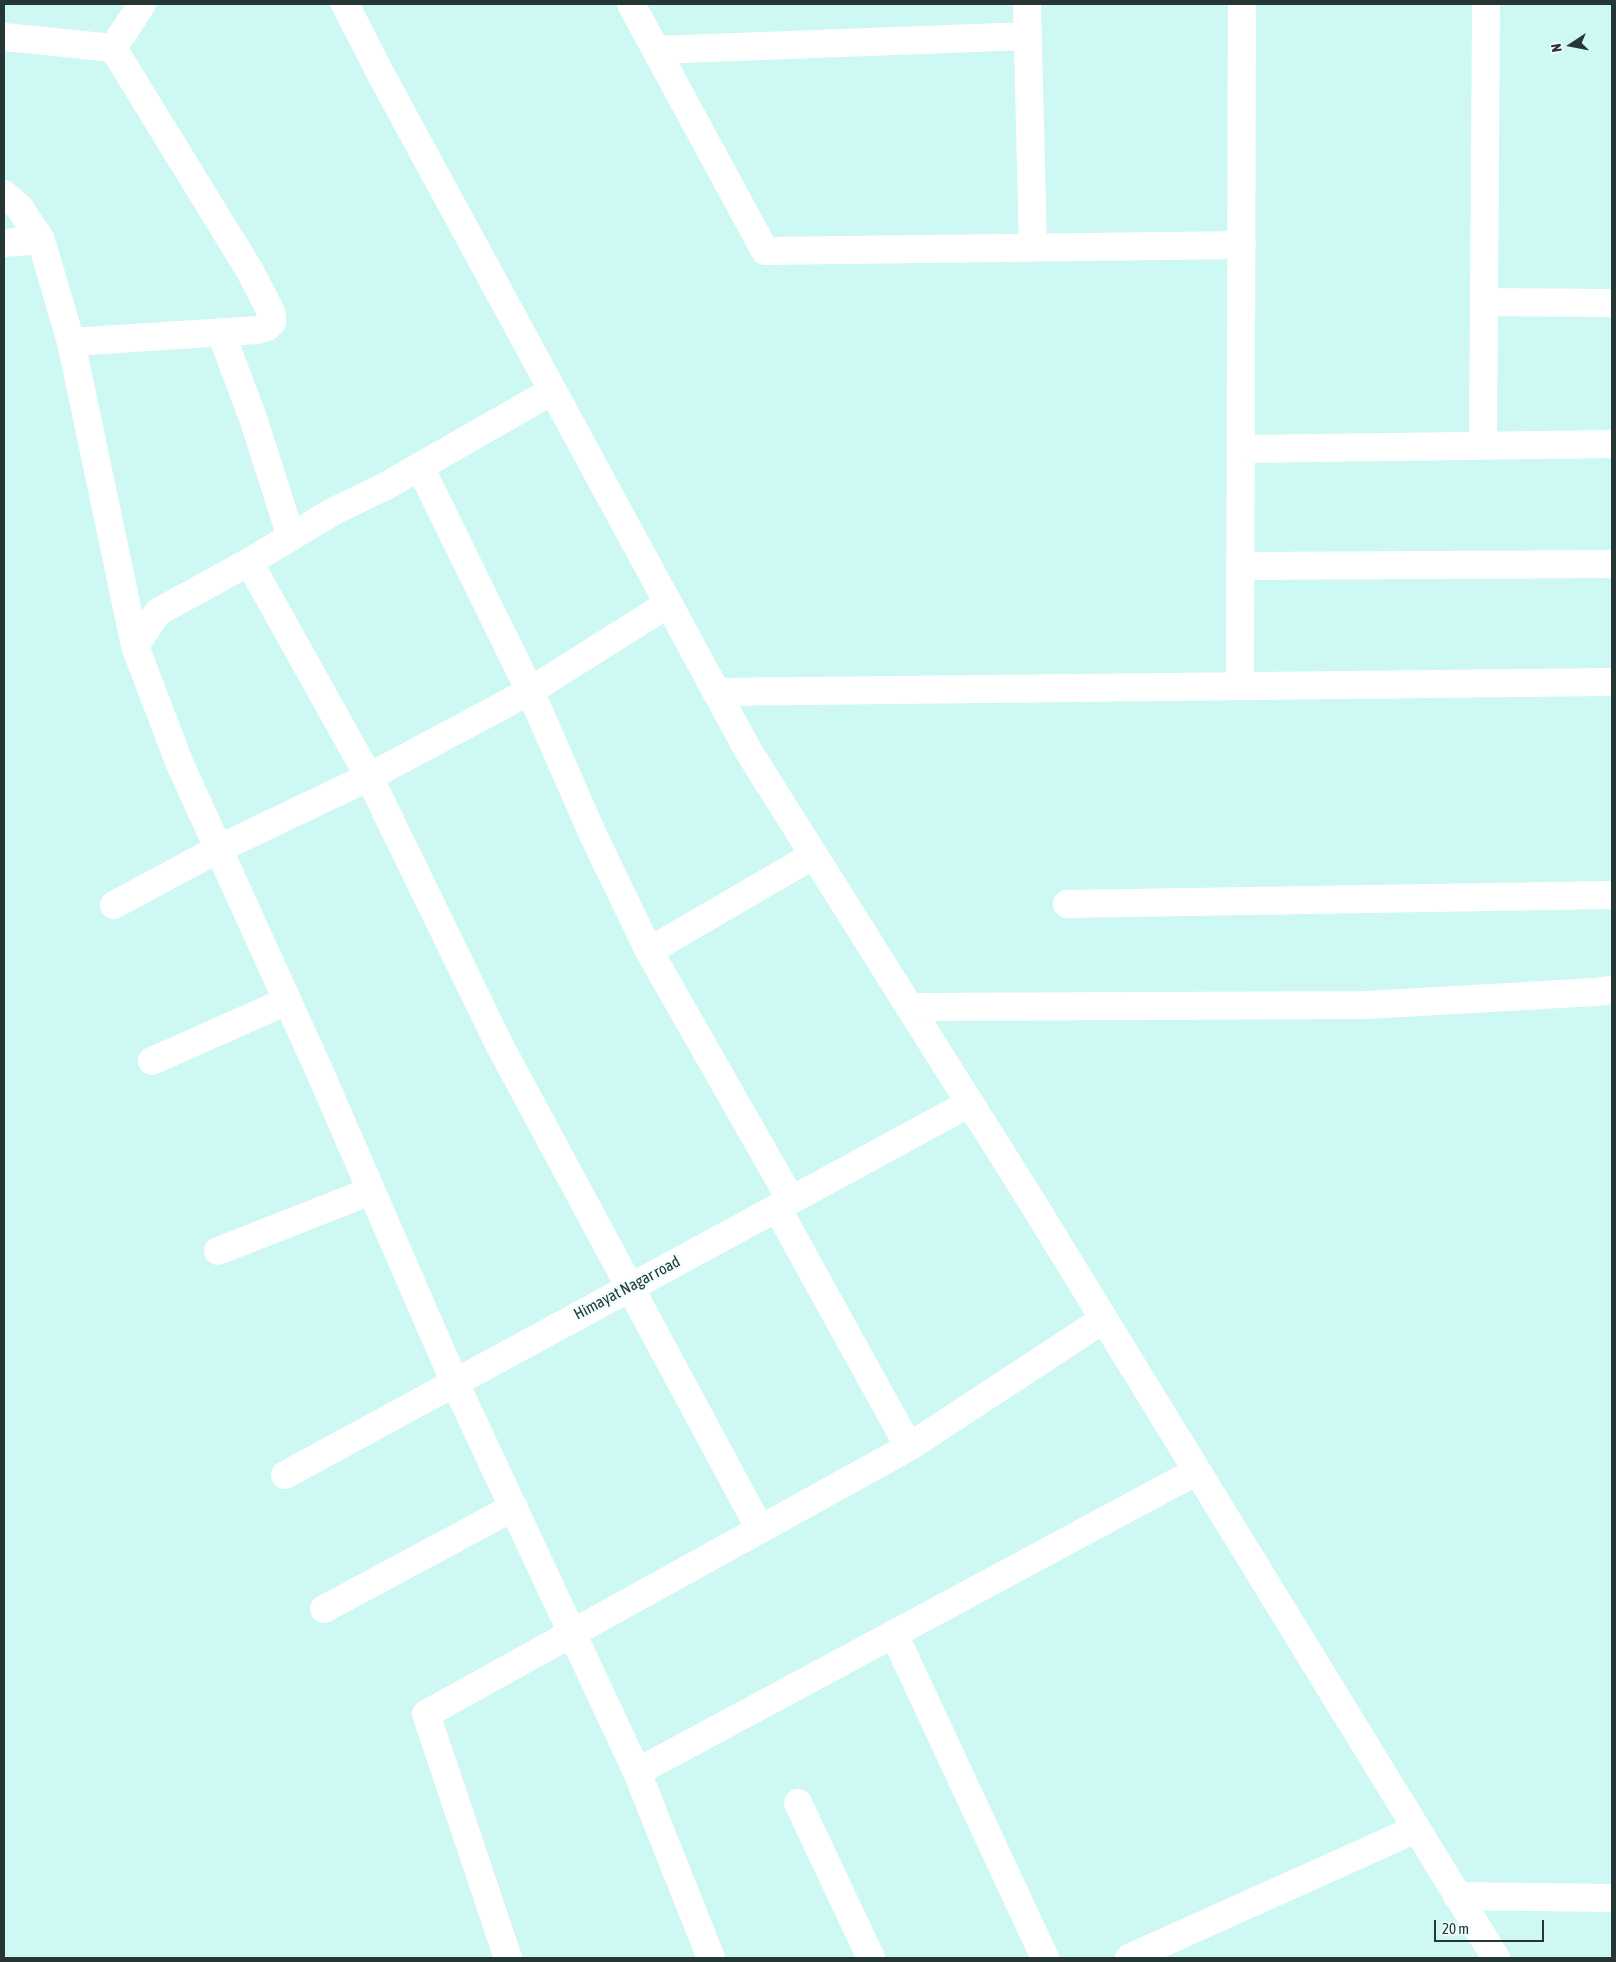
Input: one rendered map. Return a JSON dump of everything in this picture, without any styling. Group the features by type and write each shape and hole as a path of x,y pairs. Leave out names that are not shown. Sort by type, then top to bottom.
{"street":[{"path":"113,48 142,4"},
{"path":"345,4 552,391 749,752 1104,1319 1496,1958"},
{"path":"630,4 765,251 1242,245"},
{"path":"1027,4 1033,247"},
{"path":"1240,686 1242,4"},
{"path":"1483,445 1486,4"},
{"path":"656,50 1028,36"},
{"path":"4,37 113,48"},
{"path":"72,342 221,333 267,327 272,322 272,314 250,271 113,48"},
{"path":"4,194 19,207 41,240 72,342 135,646 178,762 287,1001 455,1383 637,1772 711,1958"},
{"path":"4,244 41,240"},
{"path":"1484,302 1612,303"},
{"path":"221,333 254,421 291,537"},
{"path":"135,646 158,612 334,511 384,487 552,391"},
{"path":"1241,448 1612,444"},
{"path":"420,467 530,691 594,837 649,951 784,1204 909,1447"},
{"path":"248,562 369,777 500,1046 628,1287 760,1529"},
{"path":"1241,566 1612,564"},
{"path":"114,905 218,849 369,777 530,691 668,604"},
{"path":"716,692 1612,682"},
{"path":"649,951 814,855"},
{"path":"1067,904 1612,895"},
{"path":"909,1007 1366,1005 1612,990"},
{"path":"152,1061 287,1001"},
{"name":"Himayat Nagar road","path":"285,1475 628,1287 970,1103"},
{"path":"218,1251 371,1190"},
{"path":"508,1958 426,1714 909,1447 1104,1319"},
{"path":"637,1772 1196,1471"},
{"path":"324,1609 514,1507"},
{"path":"894,1634 1045,1958"},
{"path":"798,1803 871,1958"},
{"path":"1129,1958 1416,1829"},
{"path":"1457,1896 1612,1898"}]}
